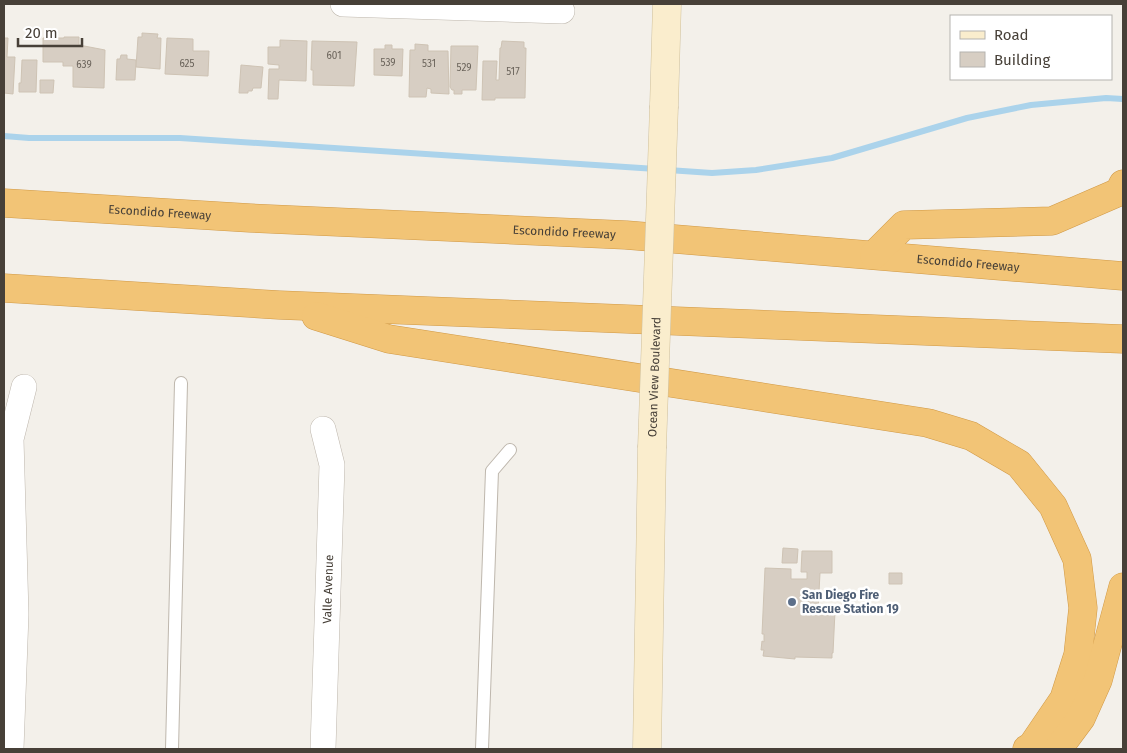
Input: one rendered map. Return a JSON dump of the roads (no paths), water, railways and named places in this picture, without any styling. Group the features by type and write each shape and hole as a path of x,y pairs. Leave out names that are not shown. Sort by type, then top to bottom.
{"highway":[{"path":"874,255 904,225 1052,221 1119,192 1123,184"},
{"name":"Escondido Freeway","path":"4,202 250,218 626,235 1123,276"},
{"path":"4,288 279,305 1123,339"},
{"path":"279,305 389,338 928,423 972,436 1019,464 1053,506 1077,559 1083,608 1078,655 1064,699 1032,746 1027,749"},
{"path":"1058,749 1081,718 1098,680 1123,587"}],"main road":[{"name":"Ocean View Boulevard","path":"647,749 652,448 667,4"}],"street":[{"path":"343,4 562,11"},
{"path":"11,749 16,614 10,439 24,387"},
{"name":"Valle Avenue","path":"323,429 332,465 323,749"}],"lane":[{"path":"172,749 181,383"},
{"path":"482,749 492,471 510,450"}],"waterway":[{"path":"668,170 712,173 756,170 832,158 967,118 1031,105 1106,98 1123,99"},
{"path":"4,136 29,138 180,138 656,169"}],"place":[{"name":"San Diego Fire Rescue Station 19","path":"792,602"}]}
